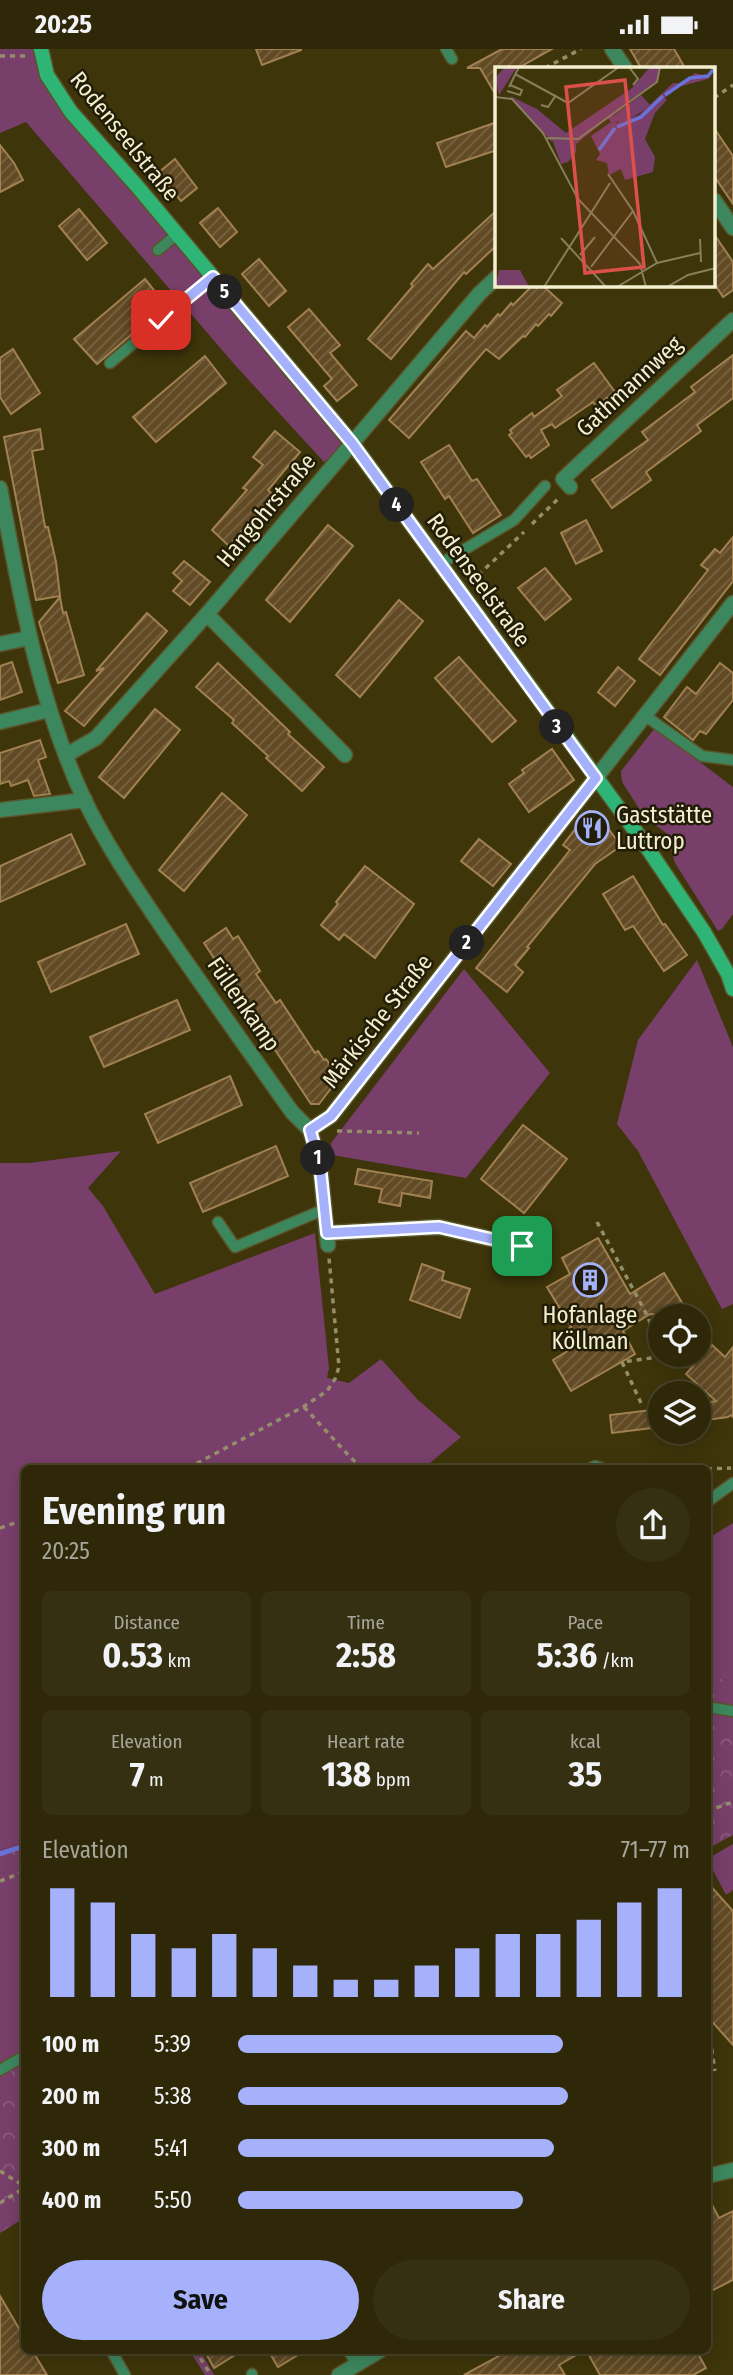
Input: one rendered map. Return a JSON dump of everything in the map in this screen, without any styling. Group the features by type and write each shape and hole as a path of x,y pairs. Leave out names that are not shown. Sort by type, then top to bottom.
{"main road":[{"name":"Rodenseelstraße","path":"41,52 54,89 352,443 642,840 704,932 733,989"}],"street":[{"path":"612,49 624,67"},
{"path":"716,203 733,228"},
{"name":"Hangohrstraße","path":"65,755 96,738 207,614 495,279"},
{"name":"Gathmannweg","path":"570,487 563,479 733,320"},
{"name":"Füllenkamp","path":"0,488 29,638 65,755 85,800 120,865 292,1112 310,1130 320,1165 327,1239"},
{"name":"Märkische Straße","path":"310,1130 331,1116 733,605"},
{"path":"207,614 345,755"},
{"path":"0,644 29,638"},
{"path":"0,722 49,710"},
{"path":"0,810 85,800"},
{"path":"327,1239 439,1227 522,1246"},
{"path":"711,2175 733,2170"},
{"path":"339,2375 375,2354"}],"lane":[{"path":"446,49 452,59"},
{"path":"159,250 176,235"},
{"path":"110,363 213,277"},
{"path":"440,564 514,520 545,486"},
{"path":"644,715 702,756 733,760"},
{"path":"218,1222 235,1247 325,1209"},
{"path":"711,1500 733,1483"},
{"path":"711,1708 733,1711"},
{"path":"0,2070 21,2058"},
{"path":"113,2354 125,2375"},
{"path":"351,2354 357,2364"}],"path":[{"path":"547,67 580,49"},
{"path":"0,55 41,52"},
{"path":"716,97 733,85"},
{"path":"461,592 570,487"},
{"path":"310,1130 419,1133"},
{"path":"597,1222 648,1317"},
{"path":"194,1465 303,1407 327,1391 335,1380 339,1367 327,1239"},
{"path":"641,1403 622,1362 648,1357"},
{"path":"303,1407 360,1465"},
{"path":"711,1469 733,1468"},
{"path":"0,1528 21,1521"},
{"path":"711,1810 733,1802"},
{"path":"0,1881 21,1873"},
{"path":"711,2044 715,2071"},
{"path":"0,2171 21,2185"},
{"path":"0,2203 21,2189"},
{"path":"198,2354 211,2375"}],"green space":[{"path":"0,49 36,49 42,76 349,443 324,462 235,365 26,122 0,133"},
{"path":"655,728 733,787 733,914 718,931 675,863 666,833 644,816 622,782 621,771"},
{"path":"697,960 733,1047 733,1304 722,1309 638,1151 617,1124 638,1040"},
{"path":"464,969 550,1073 466,1178 332,1155 331,1143"},
{"path":"121,1151 88,1188 103,1206 155,1294 315,1233 329,1368 327,1378 349,1383 381,1359 418,1400 461,1437 428,1465 21,1465 21,1843 0,1850 0,1163 30,1163"},
{"path":"733,1523 733,1682 711,1676 711,1537"},
{"path":"711,1676 733,1682 733,1835 711,1847"},
{"path":"21,1843 21,1865 0,1874 0,1850"},
{"path":"733,1844 733,1890 726,1895 711,1867 711,1857"},
{"path":"21,1865 21,2054 0,2066 0,1874"},
{"path":"21,2060 21,2220 0,2233 0,2072"},
{"path":"192,2354 202,2354 214,2375 205,2375"}],"building":[{"path":"256,49 301,49 301,50 262,65"},
{"path":"502,49 552,49 520,67 495,67 495,94 480,68 467,68"},
{"path":"630,49 674,49 684,67 640,67"},
{"path":"495,123 495,151 446,167 437,143"},
{"path":"716,131 733,156 733,204 716,179"},
{"path":"0,145 23,180 0,192"},
{"path":"175,159 197,188 181,201 158,173"},
{"path":"218,208 237,232 220,247 200,223"},
{"path":"79,209 107,243 87,260 59,226"},
{"path":"495,212 495,247 466,274 464,272 391,359 368,339 428,264 433,269"},
{"path":"716,237 733,262 733,290 723,297 716,286"},
{"path":"259,259 286,291 269,306 242,274"},
{"path":"145,279 166,305 97,364 74,339"},
{"path":"531,287 544,287 562,303 551,316 549,314 538,326 536,324 499,359 486,349 409,438 389,420 466,331 474,338 511,303 513,305"},
{"path":"309,309 340,345 330,353 357,385 337,401 324,386 332,379 288,327"},
{"path":"13,349 40,393 11,414 0,397 0,358"},
{"path":"733,355 733,398 697,425 701,431 646,472 651,480 612,508 592,480 648,440 642,432 695,392 691,387"},
{"path":"205,356 226,383 156,442 133,417"},
{"path":"594,363 615,392 596,406 593,402 555,428 552,424 541,430 549,445 531,458 529,455 526,457 509,435 512,433 510,430 532,413 534,417 562,396 557,390"},
{"path":"40,429 43,449 32,451 45,527 48,527 56,562 60,596 36,600 4,437"},
{"path":"275,431 300,452 268,490 273,495 229,546 212,530 247,490 243,488 263,465 253,457"},
{"path":"449,445 472,481 477,479 501,515 473,533 449,496 445,499 421,462"},
{"path":"586,520 602,551 576,564 561,533"},
{"path":"328,525 353,546 290,622 266,600"},
{"path":"733,537 733,581 660,675 639,659 708,570 701,565 715,549 720,553"},
{"path":"184,561 210,582 190,605 173,591 182,581 173,573"},
{"path":"545,568 571,599 545,620 518,588"},
{"path":"60,597 84,675 58,683 39,622"},
{"path":"399,600 423,621 360,697 336,675"},
{"path":"147,613 167,631 84,726 65,711 104,668 96,671"},
{"path":"459,657 516,721 492,742 435,678"},
{"path":"12,662 22,692 0,700 0,666"},
{"path":"218,663 324,767 302,791 232,723 234,720 196,687"},
{"path":"720,663 733,673 733,700 706,734 700,731 693,740 664,717 687,687 696,694"},
{"path":"618,667 635,681 615,706 598,692"},
{"path":"155,709 180,730 124,798 99,777"},
{"path":"40,740 46,757 38,760 50,794 34,796 28,780 11,786 9,781 0,784 0,753"},
{"path":"552,749 574,780 529,812 509,784 524,773 522,770"},
{"path":"222,793 247,815 184,891 159,870"},
{"path":"589,811 596,812 621,846 595,864 527,947 529,948 515,965 523,972 507,992 476,968 570,850 563,845"},
{"path":"71,834 85,864 0,902 0,866"},
{"path":"479,839 511,864 493,886 461,861"},
{"path":"365,866 414,904 375,958 344,934 339,940 321,925"},
{"path":"633,876 663,925 665,924 687,955 664,971 633,926 625,930 603,894"},
{"path":"126,924 139,954 51,992 38,962"},
{"path":"226,928 233,939 238,936 260,971 256,974 276,1003 280,1000 315,1053 318,1051 324,1060 326,1059 339,1078 319,1104 311,1104 204,943"},
{"path":"177,1000 190,1030 104,1067 90,1037"},
{"path":"230,1076 242,1105 158,1143 145,1114"},
{"path":"523,1125 567,1159 524,1213 481,1179"},
{"path":"276,1146 288,1176 203,1212 190,1183"},
{"path":"358,1169 432,1181 430,1198 402,1193 400,1206 379,1202 382,1189 355,1184"},
{"path":"598,1238 630,1294 664,1273 683,1304 648,1304 648,1315 623,1331 635,1354 571,1391 553,1360 577,1345 568,1329 571,1327 547,1287 570,1274 562,1258"},
{"path":"422,1264 444,1272 442,1280 470,1289 460,1318 410,1300"},
{"name":"Hofanlage Köllman","path":"711,1346 725,1357 733,1347 733,1417 731,1415 711,1419 711,1402 716,1401 711,1396 711,1381 694,1381 686,1374 692,1367 711,1367"},
{"path":"648,1410 648,1428 612,1433 610,1415"},
{"path":"711,1886 733,1911 733,2045 711,2020"},
{"path":"711,2203 719,2218 733,2211 733,2280 711,2291"},
{"path":"0,2296 21,2332 21,2354 34,2354 47,2375 0,2375"},
{"path":"206,2354 237,2354 214,2368"},
{"path":"270,2354 299,2354 278,2367"},
{"path":"498,2354 578,2354 559,2365 565,2375 464,2375 499,2356"},
{"path":"588,2354 698,2354 706,2368 693,2375 600,2375"}],"waterway":[{"path":"0,1854 21,1847"}],"place":[{"name":"Gaststätte Luttrop","path":"592,828"},
{"name":"Hofanlage Köllman","path":"590,1280"}],"route":[{"path":"161,320 213,277 352,443 596,778 331,1116 310,1130 320,1165 327,1233 439,1227 522,1246"}]}
